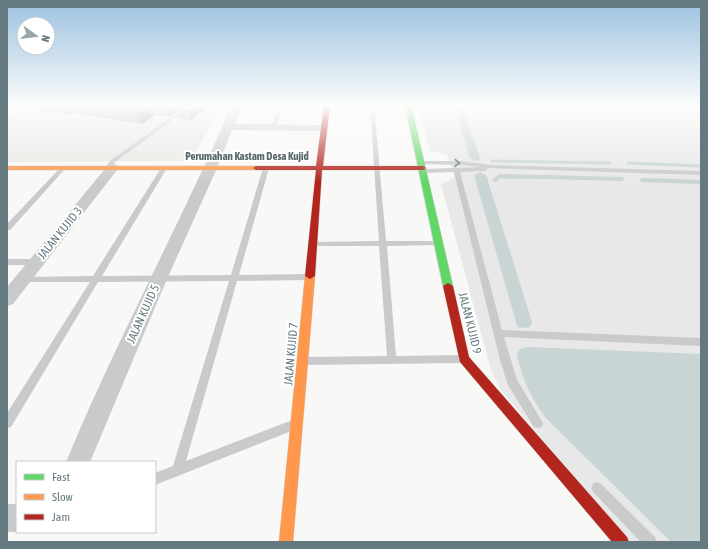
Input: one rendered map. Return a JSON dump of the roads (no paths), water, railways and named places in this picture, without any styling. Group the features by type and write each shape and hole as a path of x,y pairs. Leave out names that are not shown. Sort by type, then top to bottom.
{"street":[{"name":"JALAN KUJID 5","path":"78,461 158,279 211,168 226,131"},
{"name":"JALAN KUJID 7","path":"286,542 324,131"},
{"name":"JALAN KUJID 9","path":"414,131 464,359 622,542"},
{"path":"9,169 111,167 319,169 423,167"},
{"name":"JALAN KUJID 3","path":"7,299 111,167"}],"lane":[{"path":"111,167 113,161 155,131"},
{"path":"374,131 392,360"},
{"path":"423,167 461,163 492,167 701,173"},
{"path":"423,167 457,171 492,167"},
{"path":"7,228 63,168"},
{"path":"7,423 164,168"},
{"path":"178,470 266,168"},
{"path":"457,171 512,382 520,398 543,430"},
{"path":"313,244 439,243"},
{"path":"7,262 36,262"},
{"path":"23,279 310,277"},
{"path":"498,333 701,342"},
{"path":"303,361 464,359"},
{"path":"156,479 298,424"},
{"path":"588,478 650,542"}],"waterway":[{"path":"466,131 475,158"},
{"path":"492,161 610,163"},
{"path":"628,163 701,166"},
{"path":"480,175 524,322"},
{"path":"495,180 500,176"},
{"path":"504,176 543,177"},
{"path":"499,177 543,177"},
{"path":"543,177 622,179"},
{"path":"481,179 486,179"},
{"path":"642,180 701,182"}],"district":[{"name":"Perumahan Kastam Desa Kujid","path":"247,156"}]}
